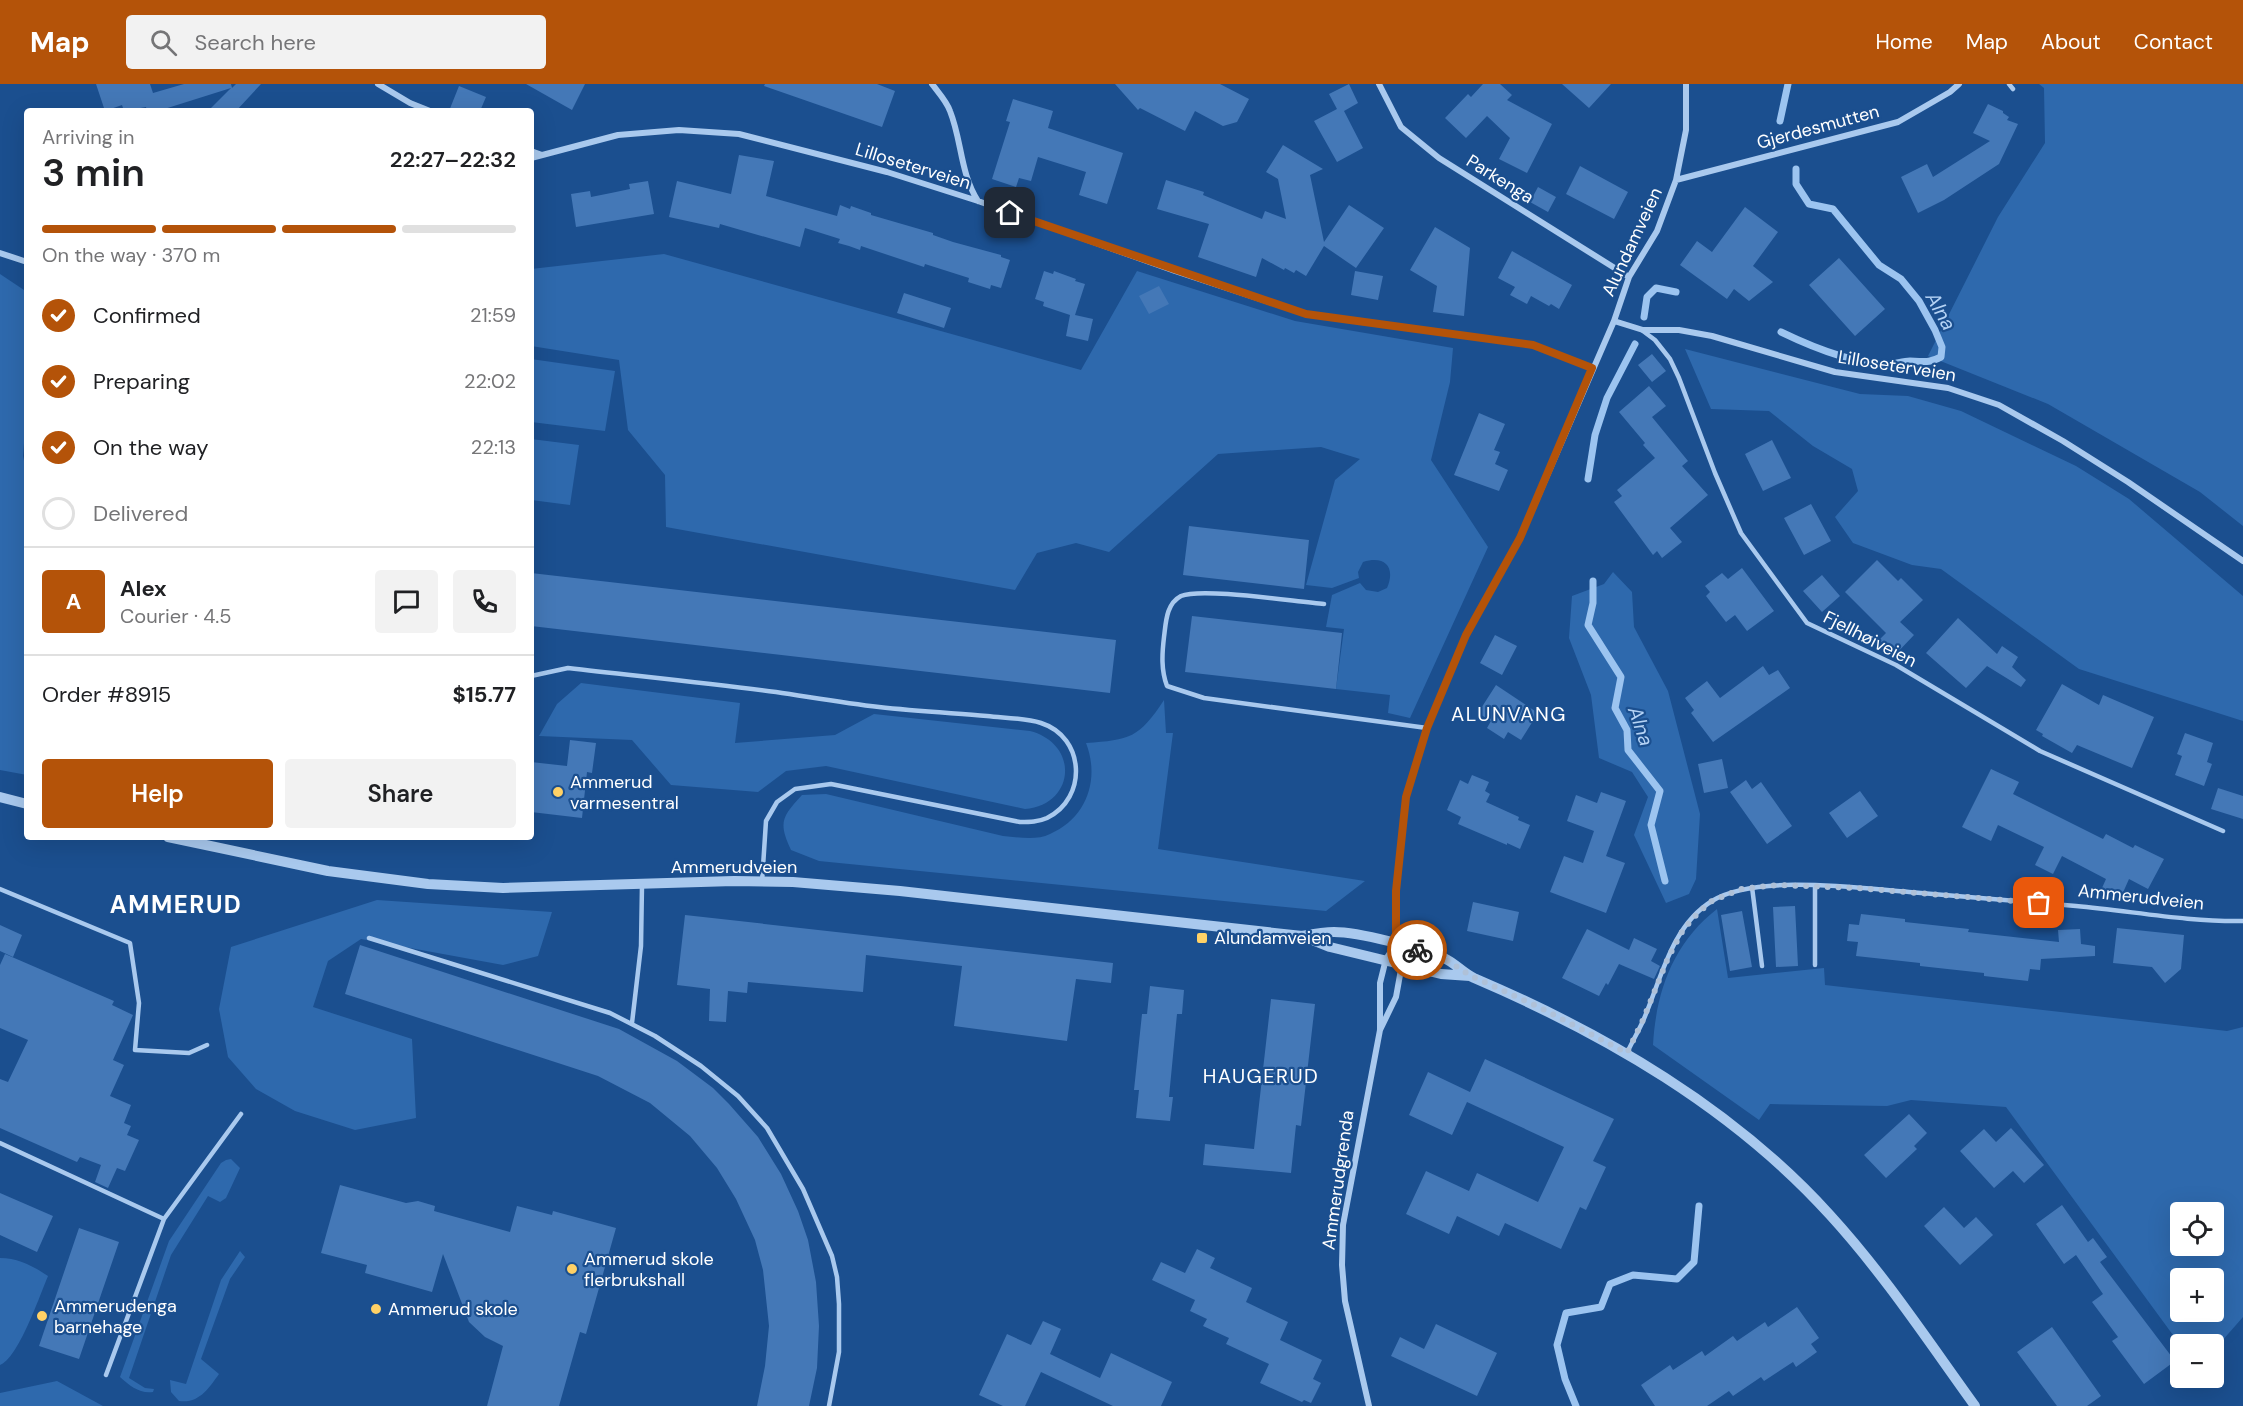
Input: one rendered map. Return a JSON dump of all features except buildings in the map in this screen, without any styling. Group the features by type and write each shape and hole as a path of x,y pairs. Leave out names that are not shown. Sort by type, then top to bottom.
{"street":[{"path":"378,84 422,108"},
{"path":"932,84 950,110 963,170 978,201"},
{"name":"Parkenga","path":"1379,84 1401,127 1439,158 1629,277"},
{"name":"Alundamveien","path":"1380,1030 1396,997 1402,964 1401,953 1396,944 1396,891 1406,797 1427,728 1466,635 1520,538 1614,321 1629,277 1657,231 1676,180 1686,130 1686,84"},
{"name":"Gjerdesmutten","path":"1676,180 1898,122 1950,92 1959,84"},
{"name":"Lilloseterveien","path":"534,157 618,135 679,130 739,134 887,172 1306,314 1533,345 1592,368"},
{"path":"534,152 542,155"},
{"path":"0,253 24,261"},
{"name":"Lilloseterveien","path":"1614,321 1643,330 1679,330 1712,336 1835,372 1941,387 1991,402 2063,441 2193,525 2243,561"},
{"path":"0,797 24,803"},
{"name":"Ammerudveien","path":"182,840 328,872 396,881 503,888 793,882 891,890 1302,936 1333,932 1396,944 1445,959 1471,976 1535,1005 1627,1053 1705,1106 1773,1159 1808,1192 1873,1266 1975,1406"},
{"name":"Ammerudveien","path":"1302,936 1330,947 1441,974 1471,976"},
{"path":"1380,1030 1378,994 1386,959 1396,944"},
{"name":"Ammerudgrenda","path":"1369,1406 1345,1301 1342,1265 1343,1225 1380,1030"}],"lane":[{"name":"Fjellhøiveien","path":"1643,330 1655,340 1670,359 1741,533 1807,622 1896,665 2040,751 2223,831"},
{"path":"1324,604 1203,592 1180,597 1168,610 1163,649 1163,674 1167,686 1204,698 1427,728"},
{"path":"534,675 568,668 879,707 1015,719 1042,723 1059,732 1069,742 1076,766 1076,782 1071,795 1060,809 1048,818 1035,822 1009,820 831,784 795,789 777,802 766,821 762,882"},
{"path":"632,1023 641,946 642,884"},
{"name":"Ammerudveien","path":"1627,1053 1668,958 1683,930 1712,901 1741,889 1778,885 1815,886 2077,906 2204,921 2243,921"},
{"path":"1815,886 1815,965"},
{"path":"1752,887 1762,966"},
{"path":"0,889 130,943 139,1003 135,1050 189,1053 207,1045"},
{"path":"369,938 552,994 632,1023 701,1066 738,1096 767,1128 803,1189 832,1257 837,1277 839,1304 838,1352 829,1406"},
{"path":"106,1375 164,1219 241,1114"},
{"path":"0,1143 164,1219"}],"shaded area":[{"path":"2039,84 2243,84 2243,526 2200,492 2048,404 1928,356 1998,217 2045,143 2044,88"},
{"path":"664,254 1081,370 1137,271 1295,321 1453,348 1450,382 1431,460 1488,547 1410,718 1388,713 1390,695 1336,689 1344,629 1326,627 1332,595 1360,583 1366,590 1378,592 1387,588 1390,574 1387,564 1371,560 1363,562 1358,572 1359,578 1332,588 1306,585 1335,480 1360,459 1321,447 1218,454 1109,552 1076,543 1037,553 1015,590 666,527 665,475 628,430 619,360 534,346 534,269"},
{"path":"0,274 24,290 24,774 0,770"},
{"path":"1685,349 1860,394 1908,396 1961,411 2076,466 2129,499 2243,596 2243,721 2079,669 1941,569 1912,565 1853,543 1835,517 1858,491 1852,469 1813,446 1769,411 1711,409"},
{"path":"534,359 615,371 605,431 534,422"},
{"path":"534,439 579,445 570,505 534,500"},
{"path":"1613,572 1632,592 1634,627 1668,691 1700,814 1696,879 1689,894 1666,903 1634,835 1648,797 1632,772 1599,758 1591,695 1569,638 1572,596 1604,584"},
{"path":"581,683 740,703 735,743 835,735 874,714 1030,731 1046,738 1057,748 1064,760 1065,773 1062,786 1054,797 1042,805 1025,809 826,766 786,771 758,792 671,785 632,740 539,736 557,704"},
{"path":"1164,700 1166,733 1173,733 1158,849 1365,881 1326,911 819,861 791,850 784,833 786,815 802,795 826,794 1003,836 1027,838 1045,836 1063,827 1073,818 1087,796 1091,783 1091,770 1086,743 1132,735 1140,730"},
{"path":"377,900 552,912 538,956 503,965 361,939 328,961 313,1007 412,1039 416,1118 355,1130 295,1111 256,1089 228,1057 219,1009 231,947"},
{"path":"1717,909 1728,978 1824,968 1825,985 2227,1031 2243,1027 2243,1317 2224,1339 2224,1334 2172,1334 2006,1107 1911,1100 1887,1106 1770,1104 1759,1120 1653,1045 1658,1006 1663,988 1678,953 1689,937"},
{"path":"231,1159 240,1168 226,1198 220,1202 208,1196 171,1255 129,1378 145,1388 154,1389 153,1392 139,1391 120,1377 169,1241 221,1163"},
{"path":"240,1251 245,1257 230,1279 201,1359 219,1374 203,1394 192,1400 179,1401 171,1392 170,1380 186,1384 221,1280"},
{"path":"0,1258 25,1263 48,1276 21,1339 7,1360 0,1365"},
{"path":"57,1381 103,1406 0,1406 0,1393"}],"waterway":[{"name":"Alna","path":"1780,121 1788,84"},
{"name":"Alna","path":"1781,332 1820,349 1863,362 1891,364 1929,361 1941,357 1942,347 1919,301 1901,279 1879,265 1833,209 1809,204 1796,184 1796,169"},
{"name":"Alna","path":"1644,317 1647,297 1656,288 1676,292"},
{"name":"Alna","path":"1588,479 1595,435 1607,398 1635,344"},
{"name":"Alna","path":"1593,581 1593,603 1588,625 1621,677 1615,708 1627,730 1628,750 1660,791 1651,825 1665,881"},
{"name":"Alna","path":"1576,1406 1565,1379 1557,1345 1566,1313 1601,1307 1610,1284 1633,1275 1677,1279 1694,1262 1699,1206"}],"way so far":[{"path":"1417,950 1445,959 1471,976 1539,1007 1627,1053 1668,958 1683,930 1712,901 1726,894 1752,887 1778,885 1857,888 2039,903"}],"place":[{"name":"Ammerud varmesentral","path":"558,792"},
{"name":"Alundamveien","path":"1202,938"},
{"name":"Ammerud skole flerbrukshall","path":"572,1269"},
{"name":"Ammerud skole","path":"376,1309"},
{"name":"Ammerudenga barnehage","path":"42,1316"}],"district":[{"name":"ALUNVANG","path":"1509,714"},
{"name":"AMMERUD","path":"176,904"},
{"name":"HAUGERUD","path":"1261,1076"}],"route":[{"path":"1010,213 1306,314 1533,345 1592,368 1520,538 1466,635 1427,728 1406,797 1396,891 1396,944 1417,950"}]}
